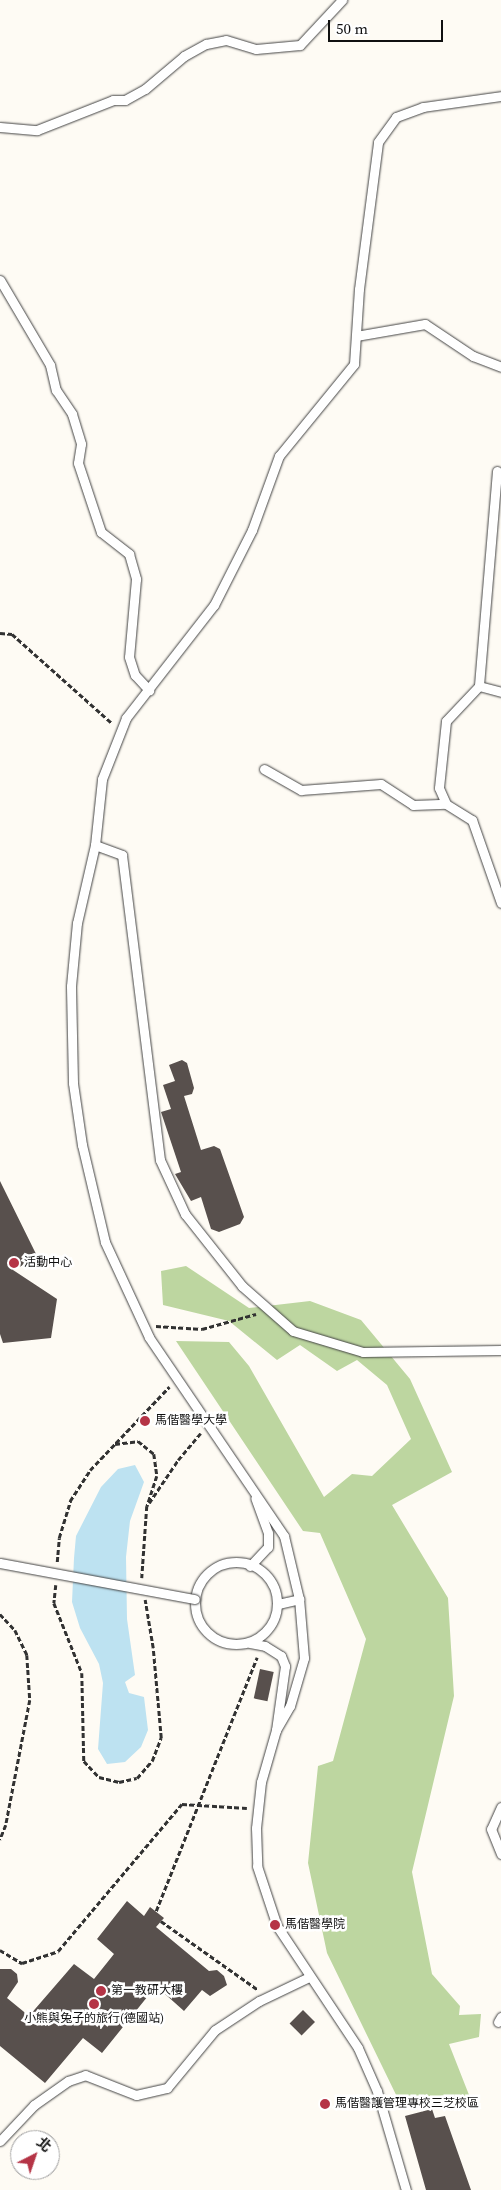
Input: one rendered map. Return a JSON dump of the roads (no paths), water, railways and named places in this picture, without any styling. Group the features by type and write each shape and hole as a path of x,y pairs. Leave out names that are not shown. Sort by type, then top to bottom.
{"lane":[{"path":"0,127 37,130 113,100 125,100 145,89 184,56 206,44 226,40 256,49 300,45 342,0"},
{"path":"276,1730 290,1706 304,1658 299,1599 284,1536 142,1324 105,1242 82,1145 73,1082 71,986 77,923 95,845 102,779 120,730 214,605 252,530 279,456 354,364 378,142 396,117 423,106 501,96"},
{"path":"0,280 50,366 56,390 72,414 81,444 78,463 101,532 129,554 136,579 129,657 135,675 149,690"},
{"path":"356,336 425,324 473,356 501,367"},
{"path":"446,804 439,788 446,721 479,686 497,471"},
{"path":"479,686 501,692"},
{"path":"264,770 301,790 381,784 413,805 446,804 472,820 501,903"},
{"path":"95,845 122,855 160,1160 185,1214 242,1286 293,1331 363,1352 501,1350"},
{"path":"250,1566 268,1547 268,1533 252,1488"},
{"path":"236,1562 250,1566 273,1586 278,1604 264,1636 250,1643 232,1646 218,1639 198,1614 196,1599 199,1584 214,1568 236,1562"},
{"path":"0,1563 196,1599"},
{"path":"278,1604 299,1599"},
{"path":"250,1643 281,1656 285,1666 276,1730 261,1782 258,1808 257,1866 278,1926 309,1977 358,2048 377,2090 406,2190"},
{"path":"501,1807 491,1829 501,1854"},
{"path":"0,2141 34,2105 68,2081 85,2076 136,2095 167,2088 215,2030 268,1997 309,1977"}],"water":[{"path":"135,1465 144,1482 130,1521 126,1557 127,1619 135,1675 125,1682 129,1693 144,1697 148,1730 141,1747 125,1762 107,1764 98,1749 103,1683 99,1664 80,1628 72,1602 76,1536 101,1487 118,1469"}],"place":[{"name":"活動中心","path":"14,1263"},
{"name":"馬偕醫學大學","path":"145,1421"},
{"name":"馬偕醫學院","path":"275,1925"},
{"name":"第一教研大樓","path":"101,1991"},
{"name":"小熊與兔子的旅行(德國站)","path":"94,2004"},
{"name":"馬偕醫護管理專校三芝校區","path":"325,2104"}]}
